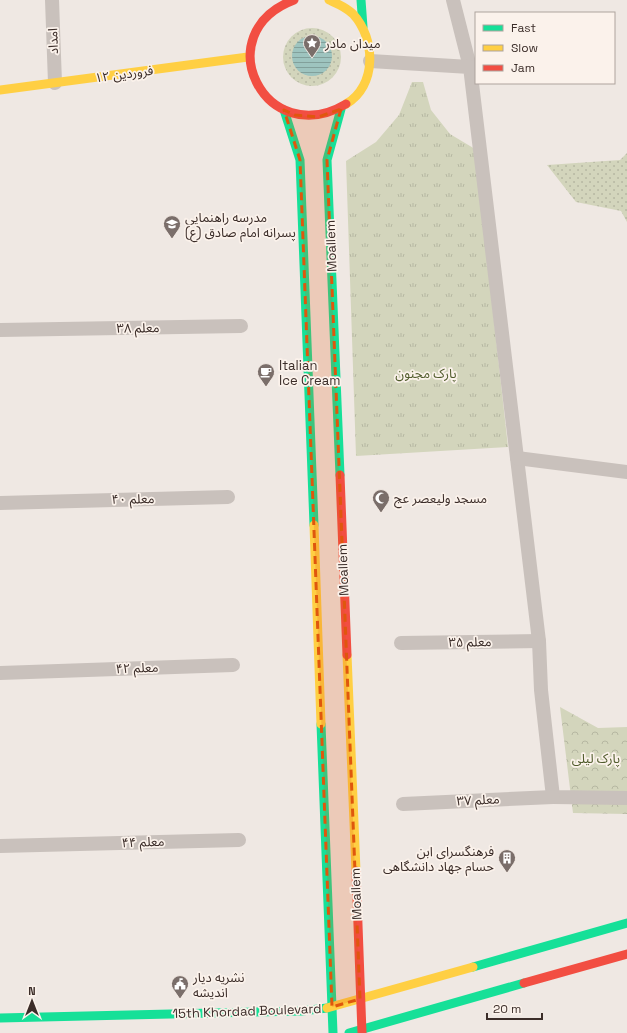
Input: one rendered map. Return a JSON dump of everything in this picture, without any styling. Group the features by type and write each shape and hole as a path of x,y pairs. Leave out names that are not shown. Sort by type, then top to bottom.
{"main road":[{"path":"294,0 280,5 262,20 252,41 248,57 258,87 273,105 295,115 318,116 341,109 358,93 369,72 370,49 363,27 361,0"},
{"path":"329,0 347,9 363,27"},
{"name":"۱۲ فروردین","path":"0,90 248,57"},
{"name":"Moallem","path":"341,109 328,160 361,1032"},
{"path":"284,110 300,160 333,1033"},
{"name":"15th Khordad Boulevard","path":"0,1018 302,1011 332,1007 627,923"},
{"path":"349,1033 361,1032 627,954"}],"street":[{"name":"امداد","path":"52,0 55,83"},
{"path":"453,0 470,67 539,642 541,690 553,797"},
{"path":"370,61 470,67"},
{"name":"معلم ۳۸","path":"0,330 241,326"},
{"path":"517,458 627,472"},
{"name":"معلم ۴۰","path":"0,503 228,497"},
{"name":"معلم ۳۵","path":"401,643 539,642"},
{"name":"معلم ۴۲","path":"0,673 233,665"},
{"name":"معلم ۳۷","path":"403,804 553,797 627,798"},
{"name":"معلم ۴۴","path":"0,846 239,840"}],"highlighted area":[{"path":"341,109 327,160 360,999 332,1007 331,984 300,160 284,110 295,115 318,117"}],"green space":[{"path":"306,28 318,28 333,36 341,51 341,63 333,78 318,86 306,86 291,78 283,63 283,51 291,36"},
{"name":"پارک مجنون","path":"412,82 423,82 431,110 450,134 475,149 508,447 356,456 346,161 376,142 399,115"},
{"path":"627,153 627,222 621,211 576,202 547,165 620,160"},
{"name":"پارک لیلی","path":"560,707 598,728 627,727 627,814 573,813"}],"water":[{"path":"312,36 320,38 326,42 330,48 332,56 330,64 326,70 320,74 312,76 304,74 298,70 294,64 292,56 294,48 298,42 304,38"}],"traffic: fast":[{"path":"361,0 363,27"},
{"path":"340,475 327,160 341,109"},
{"path":"284,110 300,160 314,525"},
{"path":"321,724 333,1033"},
{"path":"473,967 627,923"},
{"path":"349,1033 524,983"},
{"path":"0,1018 302,1011 327,1008"}],"traffic: slow":[{"path":"329,0 353,14 361,24 369,49 370,62 368,74 363,86 356,96 346,104"},
{"path":"0,90 248,57"},
{"path":"314,525 321,724"},
{"path":"347,655 356,871"},
{"path":"327,1008 473,967"}],"traffic: jam":[{"path":"294,0 268,16 254,37 250,60 257,82 271,101 291,113 317,115 346,104"},
{"path":"340,475 347,655"},
{"path":"356,871 362,1033"},
{"path":"524,983 627,954"}],"place":[{"name":"میدان مادر","path":"312,58"},
{"name":"مدرسه راهنمایی پسرانه امام صادق (ع)","path":"172,239"},
{"name":"Italian Ice Cream","path":"266,387"},
{"name":"مسجد ولیعصر عج","path":"381,513"},
{"name":"فرهنگسرای ابن حسام جهاد دانشگاهی","path":"507,873"},
{"name":"نشریه دیار اندیشه","path":"180,999"}]}
